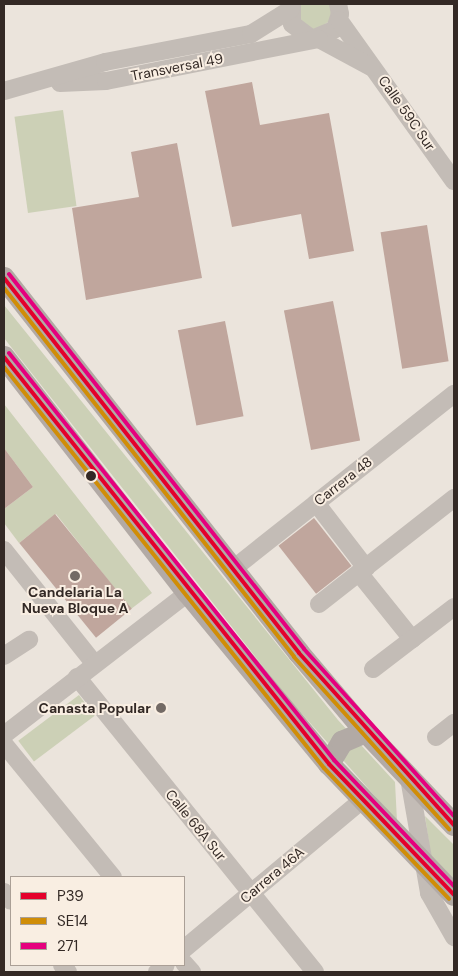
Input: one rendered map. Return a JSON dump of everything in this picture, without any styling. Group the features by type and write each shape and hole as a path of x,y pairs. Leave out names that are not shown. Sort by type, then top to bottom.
{"main road":[{"path":"4,278 233,569 366,732 454,825"},
{"path":"4,357 188,593 329,764 361,801 454,895"},
{"path":"329,764 342,742 366,732"}],"street":[{"name":"Calle 59C Sur","path":"291,6 296,30 319,38 377,70"},
{"name":"Transversal 49","path":"4,91 35,85 105,62 251,34 291,6"},
{"name":"Calle 59C Sur","path":"338,12 454,181"},
{"path":"319,38 331,33 338,12"},
{"name":"Transversal 49","path":"35,85 106,81 319,38"},
{"name":"Carrera 48","path":"233,569 454,394"},
{"path":"320,604 454,498"},
{"path":"316,503 412,639"},
{"path":"4,550 94,663"},
{"path":"4,735 94,663 188,593"},
{"path":"373,669 454,608"},
{"path":"4,656 29,640"},
{"name":"Calle 68A Sur","path":"77,677 315,972"},
{"path":"436,737 454,723"},
{"path":"4,744 113,876"},
{"path":"409,778 421,862 436,910 454,937"},
{"name":"Carrera 46A","path":"185,948 361,801"}],"green space":[{"path":"292,4 338,4 340,14 306,37"},
{"path":"63,110 76,206 28,213 14,117"},
{"path":"4,305 338,720 395,782 397,821 288,698 4,338"},
{"path":"4,404 152,593 131,609 56,514 19,543 4,523 4,509 33,487 4,448"},
{"path":"79,695 95,716 34,762 18,741"},
{"path":"425,816 454,845 454,879 431,857"}],"building":[{"path":"252,82 260,125 329,113 354,251 309,259 301,214 232,227 205,91"},
{"path":"177,143 202,278 86,300 72,208 139,197 131,152"},
{"path":"427,225 449,361 402,369 381,232"},
{"path":"333,301 360,440 311,450 284,311"},
{"path":"225,321 244,416 196,425 178,330"},
{"path":"4,448 33,487 4,509"},
{"name":"Candelaria La Nueva Bloque A","path":"55,514 132,609 96,638 19,543"},
{"path":"314,518 352,566 316,594 279,546"}],"transit line":[{"name":"271","path":"9,274 304,649 454,816"},
{"name":"P39","path":"4,278 299,653 454,825"},
{"name":"SE14","path":"4,288 294,657 449,829"},
{"name":"271","path":"9,353 334,760 454,886"},
{"name":"P39","path":"4,357 329,764 454,895"},
{"name":"SE14","path":"4,367 324,768 449,899"}],"place":[{"name":"Candelaria La Nueva Bloque A","path":"75,576"},
{"name":"Canasta Popular","path":"161,708"}]}
